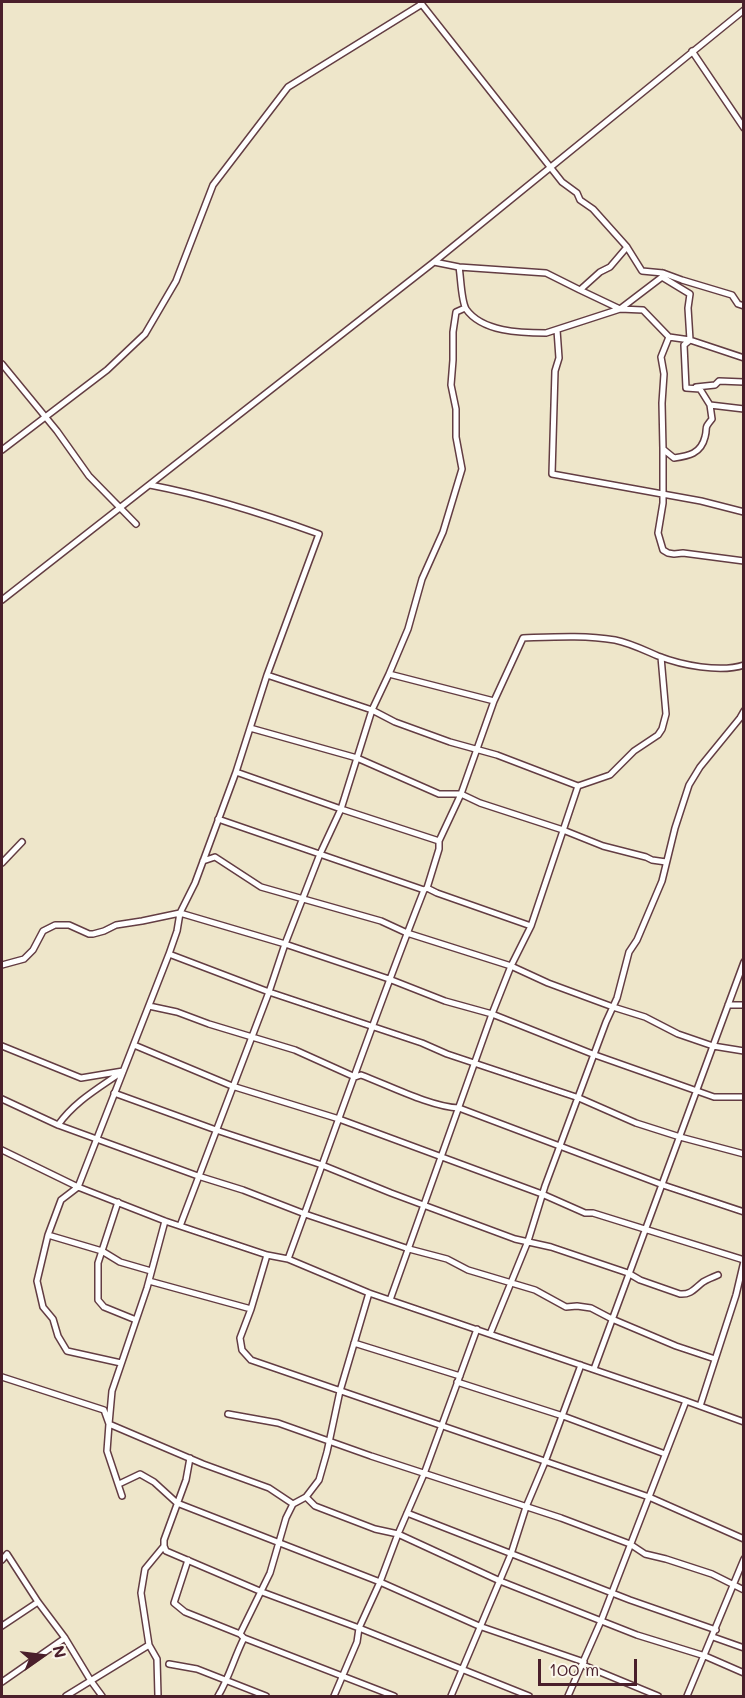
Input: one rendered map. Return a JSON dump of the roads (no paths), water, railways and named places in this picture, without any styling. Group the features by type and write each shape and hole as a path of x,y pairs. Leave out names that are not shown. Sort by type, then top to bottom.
{"street":[{"path":"2,450 107,370 145,334 176,281 213,184 288,87 421,3 562,182 593,209 627,247 642,271 732,295 738,304 744,306"},
{"path":"2,600 434,262 549,166 744,10"},
{"path":"692,51 744,128"},
{"path":"580,290 600,272 610,267 627,247"},
{"path":"434,262 459,267 546,273 620,309"},
{"path":"459,267 465,308 477,320 491,327 546,333 620,309 643,310 669,337 690,340 744,358"},
{"path":"620,309 662,275"},
{"path":"662,275 690,294 688,308 690,340"},
{"path":"180,1226 285,944 320,854 341,809 372,710 408,629 422,579 443,532 462,469 456,437 456,409 451,385 456,312 465,308"},
{"path":"556,330 559,358 555,371 552,474 702,501 744,512"},
{"path":"669,337 661,357 664,374 663,494 658,533 663,550 674,554 683,553 744,561"},
{"path":"686,388 684,345 690,340"},
{"path":"2,364 46,417 89,476 136,524"},
{"path":"686,388 715,385 719,381 744,382"},
{"path":"663,449 674,458 699,450 705,437 705,428 712,419 710,405 700,389 686,388"},
{"path":"710,405 744,409"},
{"path":"121,1363 68,1351 58,1336 53,1319 43,1307 37,1281 48,1236 61,1200 78,1187 170,954 180,913 195,883 236,772 267,675 319,534 208,498 150,485"},
{"path":"288,1259 389,979 426,889 439,849 439,841 461,794 494,700 523,638 593,637 617,640 681,663 716,668 733,668 744,665"},
{"path":"267,675 372,710 395,722 497,755 578,786 610,775 634,751 662,729 666,714 661,657"},
{"path":"389,674 494,700"},
{"path":"490,1334 528,1241 542,1194 617,998 629,952 637,940 662,881 689,785 700,767 744,711"},
{"path":"250,728 357,758 439,794 461,794 480,803 563,830 603,846 666,862"},
{"path":"236,772 439,841"},
{"path":"390,1300 492,1014 511,966 531,926 578,786"},
{"path":"218,819 531,926"},
{"path":"2,863 22,842"},
{"path":"203,861 215,858 261,887 381,921 407,933 511,966 548,983 645,1017 678,1034 713,1046 744,1051"},
{"path":"2,965 24,958 33,950 43,931 55,925 69,926 93,934 116,925 180,913 285,944 389,979 445,1001 492,1014 714,1097 744,1096"},
{"path":"170,954 269,992 579,1098 636,1123 744,1154"},
{"path":"594,1369 744,962"},
{"path":"728,1005 744,1005"},
{"path":"149,1006 177,1012 295,1050 355,1077"},
{"path":"134,1045 232,1086 339,1119 585,1212 646,1228 744,1261 736,1295 700,1406"},
{"path":"2,1046 81,1078 123,1071"},
{"path":"58,1125 68,1110 123,1071"},
{"path":"355,1077 361,1074 449,1108 459,1108 663,1185 744,1212"},
{"path":"114,1093 322,1165 515,1239 551,1247 686,1295 718,1275"},
{"path":"2,1100 58,1125 198,1176 409,1249 447,1259 468,1270 535,1290 566,1307 591,1308 676,1346 715,1359"},
{"path":"2,1150 78,1187 165,1221 288,1259 369,1293 744,1422"},
{"path":"118,1202 98,1263 98,1300 104,1307 136,1320"},
{"path":"122,1496 107,1451 112,1391 165,1221"},
{"path":"48,1236 102,1251 120,1262 151,1270"},
{"path":"267,1254 240,1338 242,1350 250,1360 649,1497 744,1539"},
{"path":"148,1281 251,1309"},
{"path":"218,1696 227,1681 242,1636 270,1573 286,1518 293,1504 306,1497 319,1480 340,1391 369,1293"},
{"path":"334,1696 357,1642 359,1628 424,1474 477,1329"},
{"path":"354,1343 665,1454"},
{"path":"451,1696 511,1554 526,1507 582,1365"},
{"path":"2,1377 104,1410 109,1424 127,1433 269,1488 293,1504"},
{"path":"568,1696 601,1621 686,1401"},
{"path":"228,1414 278,1423 424,1474 561,1518 630,1544 645,1554 703,1571 744,1590"},
{"path":"190,1458 186,1480 164,1540 166,1551 262,1592 529,1696"},
{"path":"119,1484 140,1474 154,1482 177,1503 380,1582 479,1626 584,1663 658,1696"},
{"path":"306,1497 315,1506 375,1529 398,1534 500,1581 637,1635 705,1656 744,1673"},
{"path":"407,1513 612,1593 744,1648"},
{"path":"158,1696 157,1659 149,1645 141,1593 145,1569 164,1546"},
{"path":"2,1560 7,1554 102,1696"},
{"path":"687,1696 744,1559"},
{"path":"188,1560 174,1603 185,1612 394,1696"},
{"path":"2,1626 38,1602"},
{"path":"2,1682 65,1638"},
{"path":"66,1696 149,1645"},
{"path":"169,1664 197,1669 266,1696"}]}
